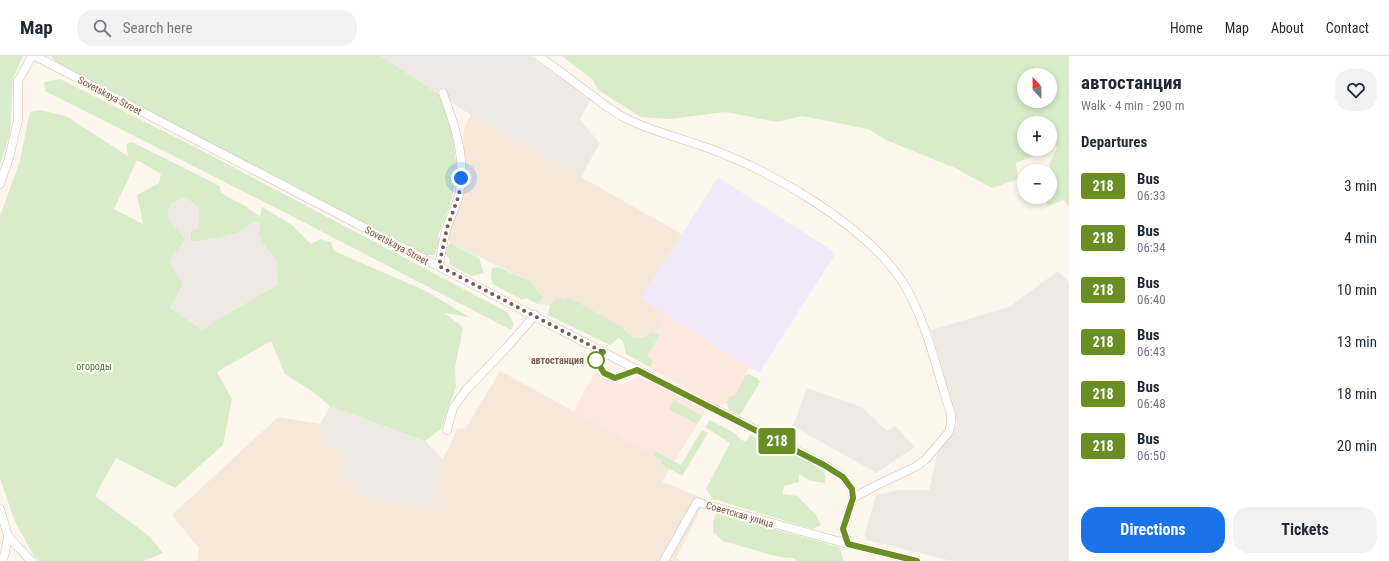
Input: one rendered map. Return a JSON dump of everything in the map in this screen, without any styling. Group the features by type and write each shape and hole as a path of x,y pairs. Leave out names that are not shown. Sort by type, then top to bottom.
{"street":[{"path":"0,184 9,158 18,120 18,81 32,56"},
{"name":"Sovetskaya Street","path":"35,56 653,378 824,465 843,477 852,489 853,498"},
{"path":"539,56 624,117 648,128 705,147 745,163 785,184 849,226 888,263 902,281 913,300 929,346 951,414 951,424 949,432 925,460 917,466 853,498 843,529 848,544 916,561"},
{"path":"439,266 447,228 459,195 462,167 460,146 443,93"},
{"path":"447,430 453,408 466,390 509,345 534,315"},
{"name":"Советская улица","path":"664,561 697,502 848,544"},
{"path":"0,509 8,536 31,561"},
{"path":"2,561 8,536"}],"shaded area":[{"path":"381,56 531,56 590,100 580,120 600,143 581,177 471,115"},
{"path":"471,115 682,234 641,299 667,315 655,334 652,332 643,338 633,337 617,324 565,300 556,298 550,305 538,304 543,297 530,281 450,243 448,233 465,161 463,136 465,125"},
{"path":"718,177 836,253 759,373 641,299"},
{"path":"185,197 199,208 197,230 192,242 237,233 254,222 261,224 267,249 276,259 278,285 211,323 203,330 170,308 183,284 169,261 167,218 170,204"},
{"path":"1058,271 1069,282 1069,561 952,561 866,540 865,533 876,495 899,490 929,490 937,454 957,424 931,330 1009,307"},
{"path":"667,315 749,367 735,395 729,397 727,403 717,406 638,361"},
{"path":"596,370 621,385 641,375 706,410 672,465 574,412"},
{"path":"500,371 672,465 662,482 706,499 676,558 681,561 197,561 199,548 172,515 278,417 320,424 325,441 433,508 441,463 457,429 466,428"},
{"path":"807,388 862,407 887,431 895,426 915,447 876,473 793,426"},
{"path":"330,406 425,441 443,459 433,508 369,499 341,472 346,454 325,441 320,424"}],"green space":[{"path":"0,56 23,56 13,78 10,133 0,165"},
{"path":"51,56 381,56 440,95 452,131 457,170 452,199 438,236 439,242 434,255 426,255 56,62"},
{"path":"562,56 1069,56 1069,206 1064,200 1057,203 1057,164 1049,164 1053,156 1057,156 1057,116 1017,116 1017,156 1033,156 1016,163 1017,179 992,188 955,168 886,140 868,129 802,116 778,122 725,112 670,119 641,117 598,90 593,80"},
{"path":"60,79 197,148 507,312 514,324 511,330 278,209 45,91 44,82"},
{"name":"огороды","path":"40,110 66,116 128,156 126,144 132,142 220,186 221,193 245,206 260,217 262,207 291,224 311,244 320,239 331,242 334,251 426,291 469,317 444,313 463,327 455,368 456,387 441,429 425,441 330,406 312,391 285,374 271,341 217,372 232,399 223,445 175,488 116,458 95,496 149,536 163,553 144,561 39,561 34,556 15,522 0,478 0,216 19,164 30,112","holes":["137,160 161,174 159,183 137,195 143,224 114,209","185,197 199,208 197,230 191,231 191,242 218,238 237,233 254,222 261,224 259,235 267,249 276,259 278,285 211,323 203,330 170,308 183,284 169,261 185,239 167,218 170,204"]},
{"path":"450,243 479,258 484,273 471,276 449,264 450,259 446,255 446,247"},
{"path":"498,267 530,281 543,297 538,304 526,298 522,300 493,284 491,277 492,268"},
{"path":"568,297 617,324 633,337 643,338 652,332 660,335 647,355 653,361 650,367 626,354 623,341 618,338 610,345 548,315 550,305 556,298 565,300"},
{"path":"748,374 757,378 760,382 740,415 729,410 727,403 729,397 735,395 745,376"},
{"path":"674,400 702,416 697,424 669,409"},
{"path":"710,420 736,434 740,439 746,442 750,435 799,456 825,473 825,483 811,481 799,474 799,482 784,486 782,494 797,496 816,515 821,525 812,529 713,499 706,489 730,443 705,427"},
{"path":"702,430 708,433 682,476 661,464 662,460 653,455 655,451 681,465"},
{"path":"716,513 839,547 844,561 797,561 794,558 779,557 723,541 713,532 713,522"}],"bus line":[{"name":"218","path":"603,352 596,360 604,373 615,378 637,370 824,465 843,477 852,489 853,498 843,529 848,544 917,561"}],"place":[{"name":"автостанция","path":"596,360"}],"route":[{"path":"461,178 459,195 447,228 439,266 603,352 596,360"}]}
